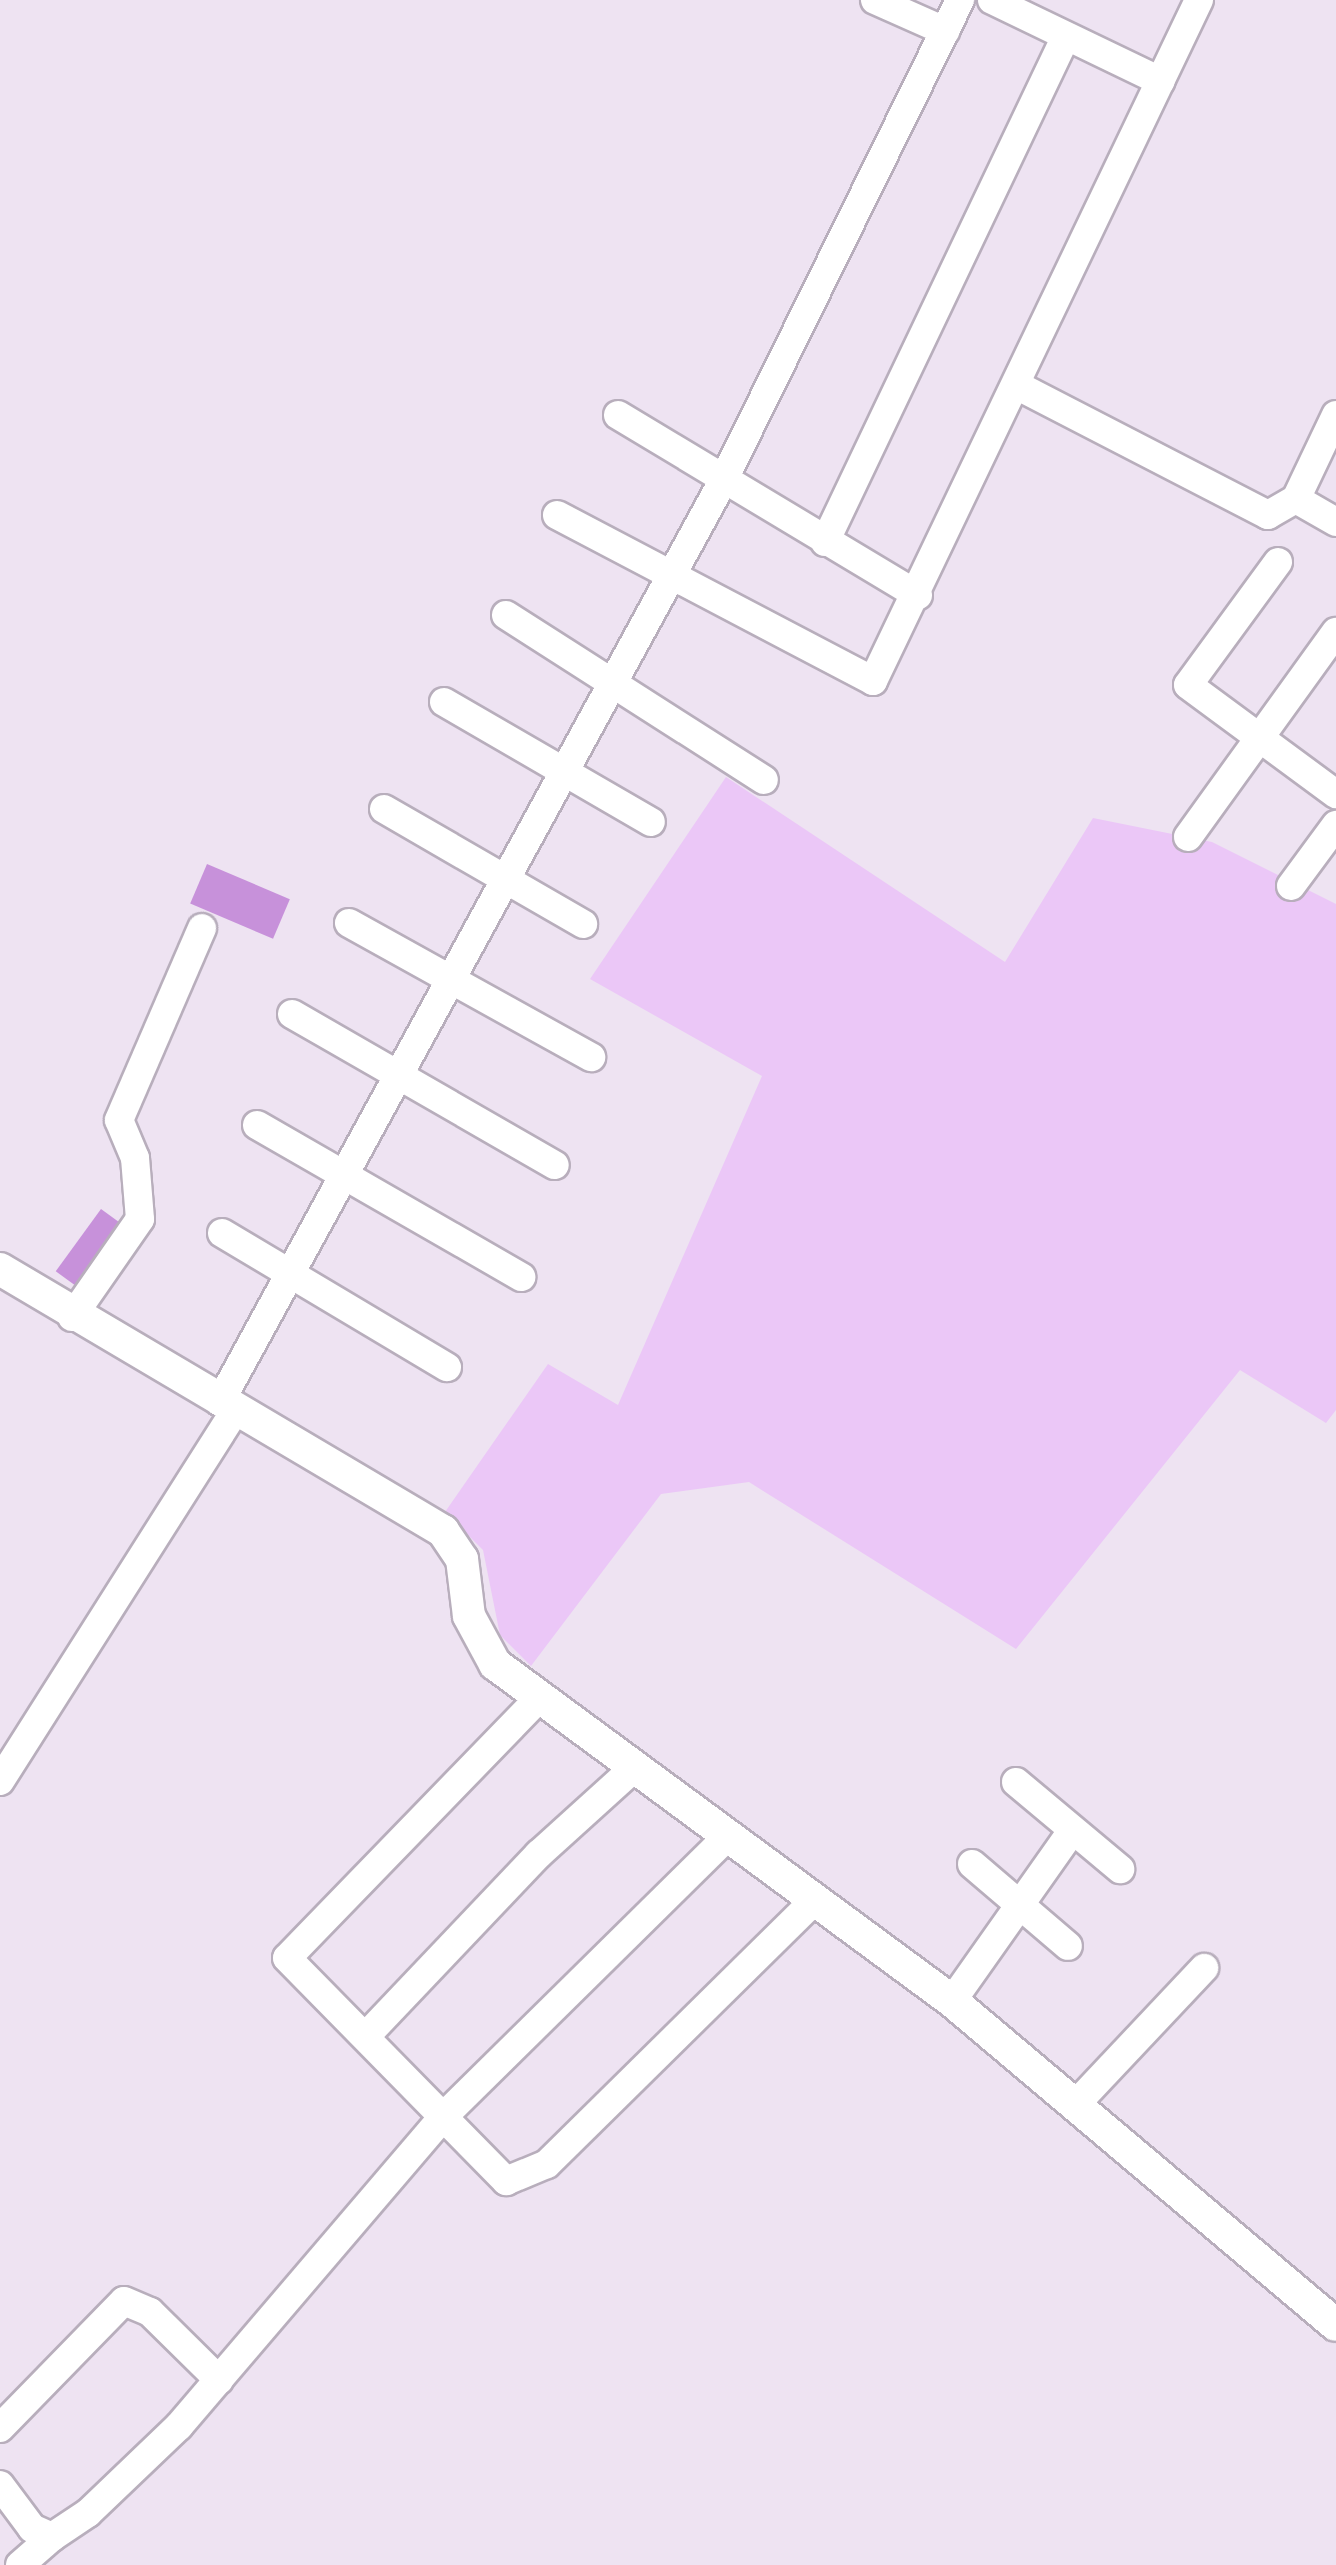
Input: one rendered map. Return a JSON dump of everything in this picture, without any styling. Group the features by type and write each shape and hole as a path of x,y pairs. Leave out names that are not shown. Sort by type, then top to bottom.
{"street":[{"path":"874,0 945,30"},
{"path":"0,1781 228,1406 288,1270 724,479 960,0"},
{"path":"992,0 1160,80"},
{"path":"557,515 864,682 880,674 1020,387 1199,0"},
{"path":"825,542 1066,36"},
{"path":"1020,387 1268,515 1296,499 1336,415"},
{"path":"618,415 918,595"},
{"path":"1296,499 1336,522"},
{"path":"1278,562 1188,685 1336,794"},
{"path":"506,615 764,780"},
{"path":"1188,837 1336,632"},
{"path":"444,702 651,822"},
{"path":"384,809 583,924"},
{"path":"1291,886 1336,824"},
{"path":"349,922 591,1057"},
{"path":"72,1317 140,1220 135,1158 120,1120 202,928"},
{"path":"292,1014 555,1165"},
{"path":"257,1126 521,1277"},
{"path":"222,1233 448,1367"},
{"path":"0,1269 72,1317 443,1531 462,1558 468,1616 483,1647 540,1697 952,2001 1336,2325"},
{"path":"540,1697 298,1938 287,1958 506,2180 547,2164 815,1900"},
{"path":"366,2036 539,1854 635,1767"},
{"path":"1016,1782 1120,1869"},
{"path":"952,2001 1072,1831"},
{"path":"20,2565 88,2512 219,2380 444,2116 728,1836"},
{"path":"972,1864 1068,1946"},
{"path":"1076,2104 1204,1968"},
{"path":"0,2428 124,2300 150,2312 219,2380"},
{"path":"0,2486 32,2528 52,2537"}],"shaded area":[{"path":"726,777 1005,962 1093,818 1212,842 1336,904 1336,1410 1326,1423 1240,1370 1016,1649 749,1482 661,1494 531,1666 500,1635 483,1550 445,1512 548,1364 618,1405 762,1076 590,979"},
{"path":"207,864 290,899 273,939 190,904"},
{"path":"101,1209 126,1227 81,1290 56,1271"}]}
